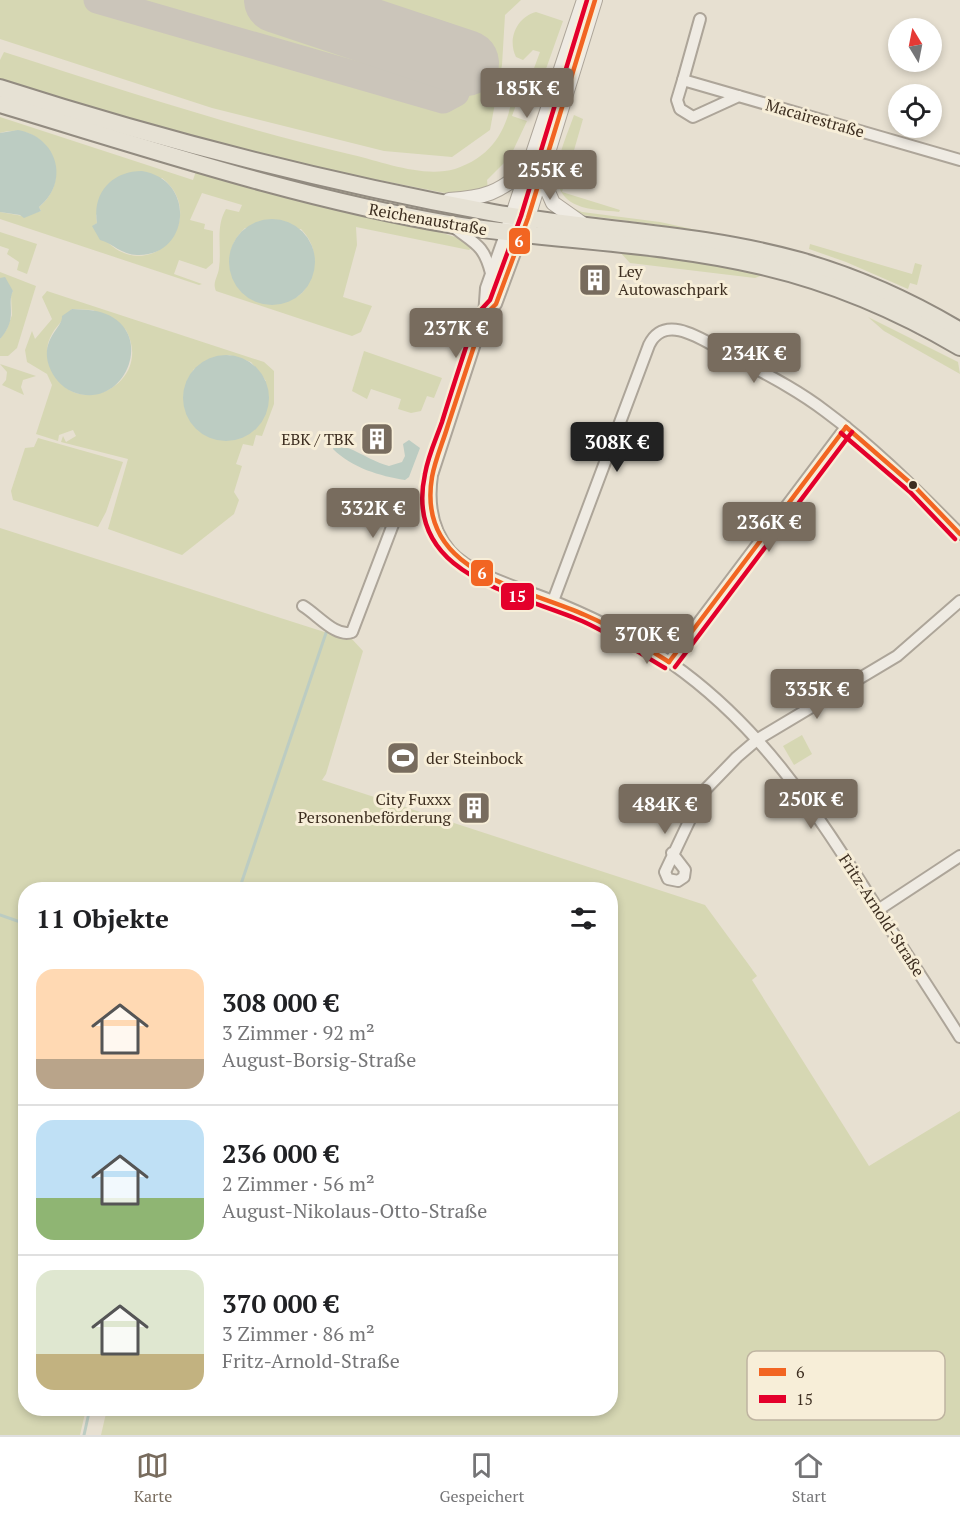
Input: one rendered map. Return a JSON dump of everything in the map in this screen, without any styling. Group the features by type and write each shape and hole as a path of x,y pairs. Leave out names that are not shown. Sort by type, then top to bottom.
{"main road":[{"name":"Reichenaustraße","path":"0,88 217,153 432,201 520,217 717,243 799,261 870,285 960,331"},
{"name":"Reichenaustraße","path":"0,104 145,149 335,200 454,225 638,246 765,266 860,297 960,347"}],"street":[{"path":"520,217 528,168 584,0"},
{"path":"514,233 541,174 595,0"},
{"path":"700,18 677,100 680,109 693,117 739,96"},
{"name":"Macairestraße","path":"683,80 960,160"},
{"path":"432,201 486,196 503,188 528,168"},
{"path":"541,174 543,185 553,203 586,226"},
{"path":"454,225 457,231 477,242 486,255 491,273"},
{"name":"Fritz-Arnold-Straße","path":"514,233 491,273 483,304 484,316 432,475 429,496 432,518 440,537 464,564 604,624 669,662 698,682 758,739 791,777 960,1037"},
{"name":"Fritz-Arnold-Straße","path":"484,316 496,304 514,233"},
{"path":"553,601 649,345 660,330 675,329 716,347 818,406 846,427 915,487 960,534"},
{"path":"669,662 846,427"},
{"path":"303,606 341,634 352,632 400,506 405,498 429,496"},
{"path":"672,853 703,792 758,739 897,656 960,601"},
{"path":"878,910 960,856"}],"green space":[{"path":"0,0 521,0 505,15 502,65 490,130 452,157 384,151 212,108 0,39"},
{"path":"536,12 563,21 541,83 530,79 540,52 533,50 523,60 516,57 513,50 513,36 519,24"},
{"path":"4,52 221,120 390,165 430,172 455,169 471,162 494,143 507,118 511,104 514,73 519,70 524,74 512,116 527,121 510,157 487,180 488,190 455,195 271,159 0,82 0,60"},
{"path":"574,115 583,119 562,192 557,177 558,164"},
{"path":"0,117 193,180 197,168 450,235 474,246 469,250 356,227 357,245 343,297 372,306 361,332 352,336 216,291 223,216 226,209 239,212 242,205 202,193 190,220 205,224 204,229 213,231 213,263 206,269 179,260 174,274 202,284 199,285 0,219 0,212 23,216 41,211 39,207 50,195 55,181 55,167 51,154 43,142 31,134 17,131 0,133","holes":["162,178 175,192 180,207 179,223 173,237 162,248 149,255 133,255 116,249 93,226 97,223 96,215","245,228 301,229 311,244 314,254 312,271 301,294 289,300 270,304 256,301 244,294 231,270 230,255 235,241"]},
{"path":"276,174 487,220 356,196 275,177"},
{"path":"562,192 620,210 619,212 582,207 566,198"},
{"path":"568,206 582,212 660,222 806,254 882,281 955,318 960,324 691,233 660,225 582,215 575,213"},
{"path":"0,232 37,244 27,274 17,270 19,262 7,254 9,249 0,246"},
{"path":"810,244 912,274 915,263 922,265 917,285 910,283 908,289 846,262 809,249"},
{"path":"617,249 688,258 765,274 755,278 630,263"},
{"path":"0,272 36,286 17,348 8,356 0,356 0,339 12,315 11,295 13,291 0,278"},
{"path":"47,291 264,362 274,371 274,404 262,436 256,435 253,446 243,444 236,464 242,466 234,492 239,500 234,514 182,555 108,529 128,459 61,442 63,436 66,442 76,436 73,430 59,435 58,441 36,434 52,385 47,374 27,362 25,350 32,331 35,339 52,319 42,297","holes":["72,309 93,310 126,330 132,349 130,366 121,380 108,390 93,395 77,393 63,385 52,369 48,342","229,355 251,362 266,381 187,381 194,369"]},
{"path":"868,317 958,362 960,374 884,331"},
{"path":"364,351 442,378 434,398 427,396 421,411 411,413 398,409 401,399 371,389 367,399 352,391"},
{"path":"0,364 36,376 23,380 21,387 24,395 2,385 6,380 7,372"},
{"path":"38,438 123,462 106,512 98,527 13,500 11,491 25,448 34,447"},
{"path":"0,528 340,637 351,638 363,651 326,774 322,780 705,905 757,976 752,980 869,1166 960,1111 960,1435 101,1435 105,1416 618,1416 618,882 18,882 18,1416 84,1416 80,1435 0,1435"},
{"path":"802,735 812,754 794,765 783,746"}],"shaded area":[{"path":"18,130 32,134 43,141 55,162 57,173 49,197 39,207 41,211 24,218 20,215 0,212 0,133"},
{"path":"142,171 160,177 172,188 179,202 180,217 176,232 168,244 155,252 137,255 127,253 100,240 92,226 97,223 98,202 106,186 122,175"},
{"path":"272,219 296,226 308,238 315,262 308,286 296,298 272,305 248,298 236,286 229,262 236,238 248,226"},
{"path":"5,277 13,291 11,318 0,339 0,278"},
{"path":"72,309 93,310 106,314 121,324 129,338 131,353 127,368 119,382 106,391 91,395 73,392 55,378 49,366 47,348 49,341 62,316"},
{"path":"226,355 250,362 262,374 269,398 262,422 250,434 226,441 202,434 190,422 183,398 190,374 202,362"},
{"path":"338,433 351,437 348,448 389,466 402,462 405,456 403,444 409,440 420,448 409,477 405,480 386,476 349,461 333,449"}],"waterway":[{"path":"242,882 326,633"},
{"path":"0,915 18,921"},
{"path":"84,1435 88,1416"}],"taxiway":[{"path":"97,0 443,100 456,93 466,63"}],"runway":[{"path":"277,0 466,63"}],"transit line":[{"name":"15","path":"587,0 521,216 490,300 477,314 430,454 425,474 423,508 431,536 447,557 470,574 497,588 593,626 665,668"},
{"name":"6","path":"595,0 528,218 496,304 484,316 437,458 432,477 431,509 440,535 456,555 478,571 504,584 596,620 669,662"},
{"name":"6","path":"846,427 915,487 960,534"},
{"name":"6","path":"669,662 846,427"},
{"name":"15","path":"675,667 852,432"},
{"name":"15","path":"841,433 910,492 955,539"}],"place":[{"name":"Ley Autowaschpark","path":"595,280"},
{"name":"EBK / TBK","path":"377,439"},
{"name":"der Steinbock","path":"403,758"},
{"name":"City Fuxxx Personenbeförderung","path":"474,808"}]}
